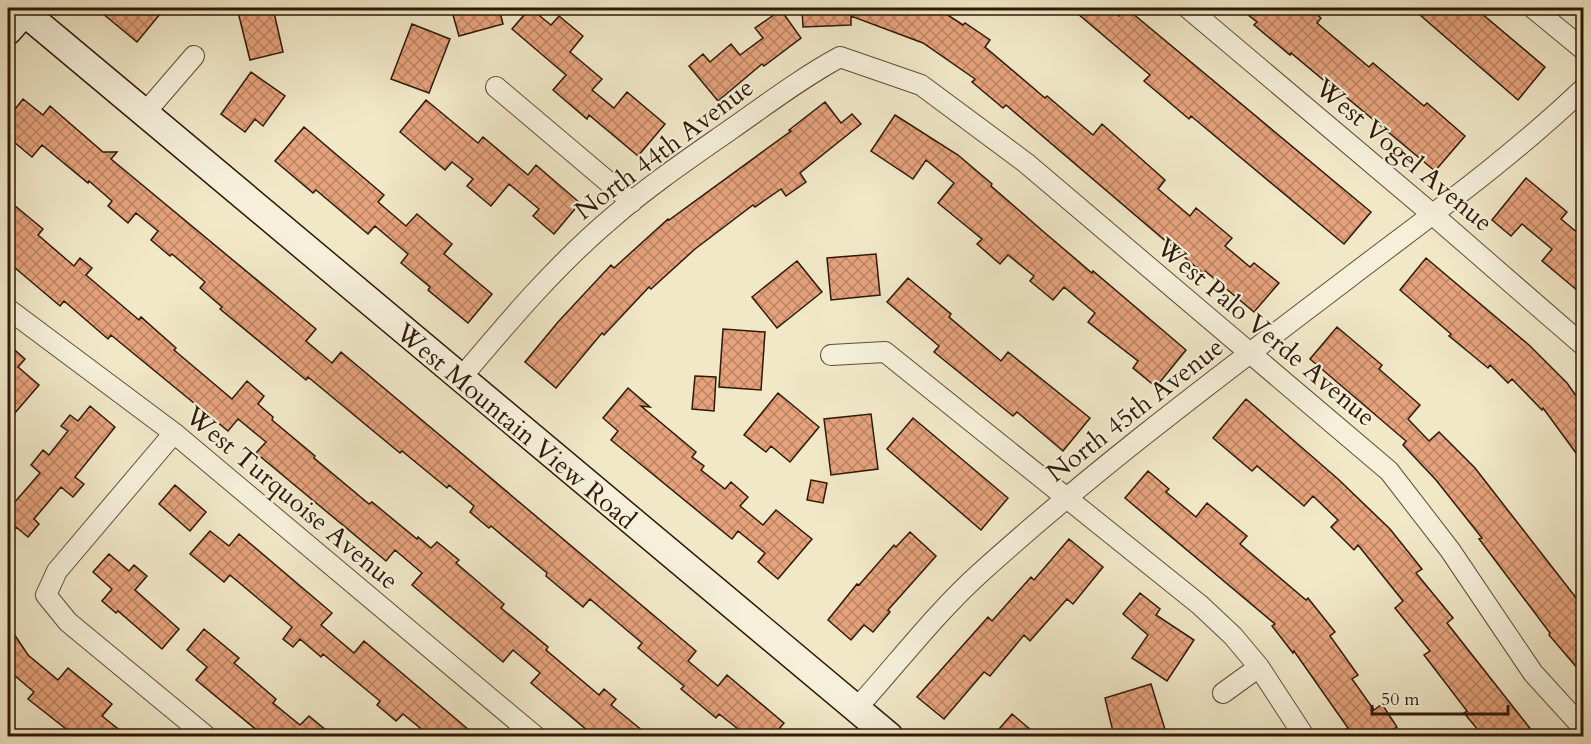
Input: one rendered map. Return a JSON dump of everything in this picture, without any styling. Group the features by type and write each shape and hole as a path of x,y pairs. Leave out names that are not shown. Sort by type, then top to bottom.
{"street":[{"name":"West Vogel Avenue","path":"1188,8 1584,346"},
{"path":"1533,8 1584,50"},
{"name":"West Mountain View Road","path":"20,17 144,114 889,736"},
{"path":"144,114 194,56"},
{"name":"North 44th Avenue","path":"460,379 573,253 653,184 792,86 840,57"},
{"name":"West Palo Verde Avenue","path":"840,57 921,86 1026,163 1389,471 1450,549 1533,673 1584,729"},
{"path":"496,87 632,202"},
{"name":"North 45th Avenue","path":"856,709 951,601 978,574 1068,497 1249,354 1512,152 1584,88"},
{"name":"West Turquoise Avenue","path":"8,309 174,433 535,736"},
{"path":"831,355 885,352 1068,497 1200,605 1233,636 1259,667 1304,736"},
{"path":"174,433 57,571 46,596 68,622 206,736"},
{"path":"1223,693 1259,667"}],"building":[{"path":"96,8 165,8 137,42"},
{"path":"257,8 273,8 283,52 250,60 238,12"},
{"path":"451,8 499,8 503,24 459,36"},
{"path":"530,8 551,25 559,16 583,36 570,52 602,79 592,90 614,108 627,92 665,124 638,156 589,115 587,119 553,90 566,75 512,29"},
{"path":"802,8 937,8 963,25 965,23 990,40 985,47 1093,135 1102,124 1165,180 1158,189 1190,216 1196,208 1232,238 1225,246 1250,267 1254,263 1279,283 1254,312 1205,271 1203,273 1006,105 1003,108 972,82 975,79 923,43 851,16 851,25 803,27"},
{"path":"1071,8 1109,8 1119,16 1126,8 1371,212 1344,244 1191,116 1189,119 1144,81 1150,75"},
{"path":"1239,8 1309,8 1321,18 1317,23 1369,67 1373,63 1424,106 1427,103 1465,136 1435,171 1334,87 1291,53 1290,55 1254,25 1257,22"},
{"path":"1412,8 1475,8 1545,67 1518,100"},
{"path":"781,10 801,38 764,66 762,64 718,101 689,66 703,54 710,62 731,44 740,55 763,38 755,28"},
{"path":"412,24 450,39 429,93 391,79"},
{"path":"251,72 285,96 263,126 255,119 245,132 221,114"},
{"path":"23,99 43,115 50,106 103,152 117,152 111,159 316,329 306,341 332,363 341,352 696,651 688,661 718,686 727,675 784,723 773,736 747,736 719,714 716,718 681,689 684,686 638,648 642,643 590,599 583,607 546,576 547,573 491,526 489,528 470,512 474,506 449,485 447,488 402,451 400,453 308,377 306,380 220,309 222,307 200,288 205,282 172,254 170,256 151,240 158,231 136,213 128,223 108,206 112,201 42,145 32,157 8,137 8,118"},
{"path":"426,100 478,143 483,137 528,175 536,165 580,203 554,234 533,216 539,209 509,184 491,206 467,186 473,179 452,162 445,170 400,132"},
{"path":"825,102 841,123 852,114 861,124 800,173 806,182 786,196 781,189 755,207 753,205 695,249 651,289 649,287 604,335 602,333 556,388 525,362 558,322 611,265 614,268 668,219 791,131 789,130"},
{"path":"895,115 958,155 1045,233 1186,350 1156,387 1133,368 1138,361 1088,322 1095,313 1064,287 1053,300 1030,281 1034,276 1008,255 1000,264 977,244 982,239 938,203 954,183 926,160 913,179 871,151"},
{"path":"304,127 384,195 378,202 406,226 417,214 452,244 444,254 492,294 468,323 428,290 430,287 401,263 408,254 375,226 368,234 316,190 313,193 275,161"},
{"path":"1526,178 1567,212 1561,219 1584,238 1584,296 1542,261 1552,249 1522,224 1511,236 1492,220"},
{"path":"8,200 43,229 38,235 74,266 80,258 92,268 86,275 139,320 141,317 176,348 174,350 232,399 247,381 264,396 258,404 273,417 272,420 315,456 314,458 369,504 372,502 417,539 418,537 431,548 437,542 459,560 456,563 504,604 501,608 548,647 546,650 599,695 604,689 616,699 611,705 649,736 594,736 531,683 540,673 513,650 503,662 412,585 422,573 395,550 386,561 256,453 266,442 238,419 228,431 111,335 108,339 64,301 60,306 8,262"},
{"path":"876,254 880,295 831,300 827,258"},
{"path":"1426,258 1529,345 1567,383 1584,407 1584,464 1543,408 1542,410 1512,379 1508,383 1490,365 1488,368 1449,336 1451,334 1400,290"},
{"path":"797,261 822,292 777,328 752,297"},
{"path":"908,278 1001,361 1008,352 1090,418 1063,451 1017,412 1013,416 934,352 939,346 887,302"},
{"path":"1337,327 1382,365 1379,369 1420,405 1408,419 1429,441 1439,432 1475,468 1584,608 1584,676 1549,635 1550,633 1479,539 1482,538 1436,480 1403,445 1406,441 1310,359"},
{"path":"723,329 765,332 761,390 719,387"},
{"path":"8,344 25,359 18,367 39,385 8,421"},
{"path":"695,376 716,377 714,411 692,409"},
{"path":"628,388 650,407 641,406 696,452 692,457 704,466 701,470 725,489 731,482 748,497 740,506 763,525 776,510 812,539 778,579 758,562 765,553 738,531 732,539 611,440 618,431 603,418"},
{"path":"778,393 819,427 790,462 771,446 766,452 744,435"},
{"path":"1246,399 1338,479 1390,529 1422,569 1416,573 1453,618 1447,623 1536,736 1483,736 1464,713 1467,711 1424,655 1430,651 1395,608 1403,601 1358,545 1354,550 1331,527 1338,520 1313,496 1304,506 1257,466 1252,471 1213,438"},
{"path":"90,406 115,427 75,477 84,484 73,497 61,487 34,519 39,524 28,537 16,527 8,537 8,497 14,503 40,473 31,465 43,450 49,455 68,431 61,426 70,415 78,421"},
{"path":"871,414 878,469 831,475 824,419"},
{"path":"913,418 1008,498 981,530 887,449"},
{"path":"1148,471 1169,489 1166,492 1196,517 1207,503 1247,536 1240,544 1306,600 1308,598 1335,632 1330,636 1358,675 1352,679 1374,710 1382,704 1397,727 1383,736 1335,736 1348,728 1294,651 1293,653 1272,626 1275,624 1125,498"},
{"path":"811,480 827,483 823,503 807,500"},
{"path":"175,485 206,512 190,531 159,504"},
{"path":"210,531 229,546 239,534 332,613 321,625 354,653 364,641 476,736 430,736 403,714 396,721 377,705 380,701 323,654 321,657 300,639 293,647 283,639 292,627 230,575 224,582 190,554"},
{"path":"910,532 936,556 888,610 890,612 873,632 864,625 851,640 828,620 857,584 859,585 894,545 896,547"},
{"path":"1069,539 1103,567 1073,604 1067,599 1030,641 1024,635 990,676 984,672 944,719 917,697 988,617 992,621 1031,577 1034,580"},
{"path":"109,554 129,571 134,565 147,576 135,590 179,629 162,649 118,611 116,613 102,601 112,589 93,572"},
{"path":"1140,593 1160,609 1156,615 1194,640 1167,681 1132,658 1148,635 1123,614"},
{"path":"8,625 28,655 58,680 68,668 112,704 102,716 127,736 75,736 28,699 34,692 8,670"},
{"path":"204,629 239,658 234,663 276,699 273,703 300,725 309,716 333,736 264,736 196,680 207,667 187,650"},
{"path":"1151,684 1167,736 1114,736 1105,698"},
{"path":"1012,714 1038,736 993,736"}]}
